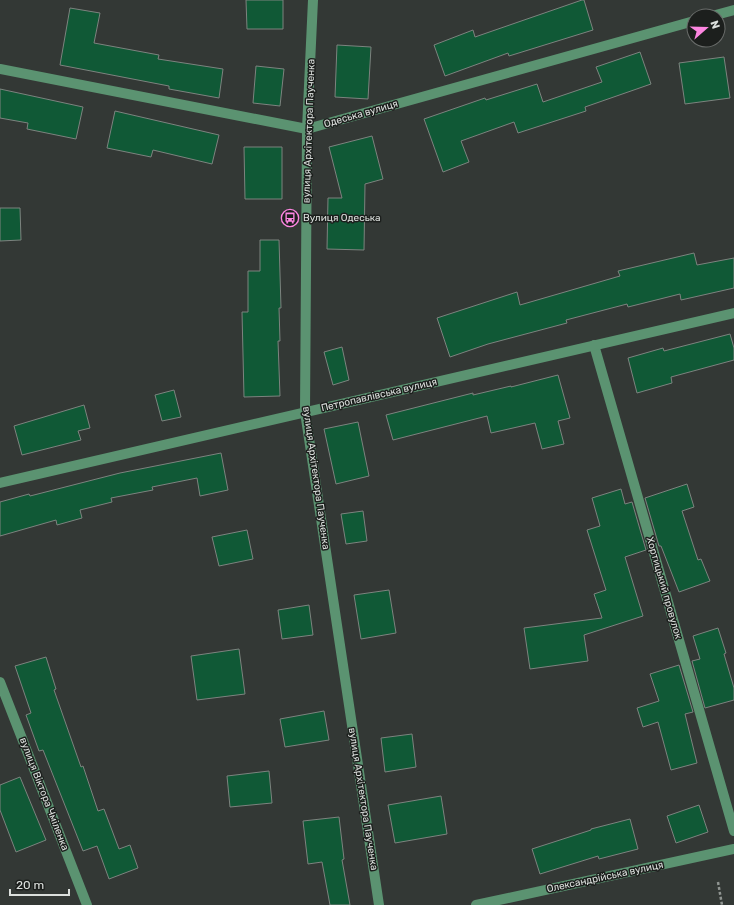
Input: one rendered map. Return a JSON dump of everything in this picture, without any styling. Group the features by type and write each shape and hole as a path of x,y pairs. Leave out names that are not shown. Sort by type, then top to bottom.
{"street":[{"name":"вулиця Архітектора Паученка","path":"313,0 307,129 305,412 380,905"},
{"name":"Одеська вулиця","path":"0,69 307,129 686,23"},
{"name":"Петропавлівська вулиця","path":"0,483 734,313"},
{"name":"Хортицький провулок","path":"594,346 734,831"},
{"name":"вулиця Віктора Чміленка","path":"0,682 87,905"},
{"name":"Олександрійська вулиця","path":"476,905 734,849"}],"path":[{"path":"718,882 722,905"}],"building":[{"path":"246,0 283,0 283,29 247,29"},
{"path":"584,0 593,30 509,56 508,53 445,76 434,45 473,30 475,37"},
{"path":"70,8 100,13 94,43 159,55 158,59 223,69 219,98 169,89 169,86 60,65"},
{"path":"337,45 371,47 368,99 335,97"},
{"path":"640,52 651,84 585,107 586,111 518,133 514,122 461,141 469,162 443,172 424,119 485,98 486,100 537,84 543,102 602,82 596,67"},
{"path":"724,57 730,98 685,104 679,63"},
{"path":"256,66 284,69 280,106 253,103"},
{"path":"0,89 83,107 76,139 27,129 28,123 0,118"},
{"path":"115,111 219,135 212,164 153,150 151,157 107,148"},
{"path":"372,136 383,179 365,184 364,250 327,249 328,198 342,198 329,147"},
{"path":"244,147 282,147 282,199 245,199"},
{"path":"0,208 20,208 21,240 0,241"},
{"path":"260,240 279,240 281,308 279,308 280,341 278,341 280,396 244,397 242,312 248,312 248,271 260,271"},
{"path":"694,253 697,265 734,258 734,288 681,300 680,294 628,307 627,304 566,320 567,323 488,344 450,357 437,318 517,292 520,305 620,276 618,271"},
{"path":"730,334 734,348 734,360 671,377 672,383 637,393 628,358 663,348 664,351"},
{"path":"342,347 349,380 333,385 324,352"},
{"path":"558,375 570,418 558,421 564,444 542,449 535,423 491,433 487,416 393,440 386,415 473,393 473,395 511,387"},
{"path":"174,390 181,417 162,421 155,395"},
{"path":"84,405 90,428 78,431 81,440 22,455 14,426"},
{"path":"358,422 369,476 336,484 324,429"},
{"path":"221,453 228,490 200,496 197,478 152,487 153,490 111,498 112,502 80,510 82,518 57,525 56,520 0,536 0,502 29,494 30,496 120,473"},
{"path":"687,484 694,507 682,511 698,560 701,559 710,581 679,592 661,546 659,546 645,498"},
{"path":"621,489 625,504 632,502 646,550 625,557 643,616 584,635 588,661 530,669 524,628 602,618 594,594 606,590 587,530 600,526 592,498"},
{"path":"363,511 367,541 346,544 341,514"},
{"path":"247,530 253,559 219,566 212,537"},
{"path":"389,590 396,633 361,639 354,595"},
{"path":"309,605 313,635 282,639 278,610"},
{"path":"718,628 726,653 724,654 734,688 734,700 705,708 692,661 700,659 693,636"},
{"path":"239,649 245,694 197,700 191,656"},
{"path":"46,657 56,689 54,690 81,767 83,766 98,811 104,809 119,849 130,845 138,868 109,879 97,846 83,851 43,750 39,751 26,715 31,713 15,666"},
{"path":"679,665 693,712 685,714 697,763 671,770 658,722 643,727 637,708 659,701 650,674"},
{"path":"324,711 329,740 285,747 280,719"},
{"path":"412,734 416,767 385,772 381,738"},
{"path":"269,771 272,803 230,807 227,776"},
{"path":"20,777 46,840 16,852 0,810 0,785"},
{"path":"441,796 447,834 395,843 388,805"},
{"path":"699,805 708,832 676,843 667,816"},
{"path":"339,817 344,859 342,860 350,905 330,905 322,862 308,864 303,821"},
{"path":"630,819 638,849 599,859 598,856 540,874 532,849 591,829"}],"place":[{"name":"Вулиця Одеська","path":"290,218"}]}
